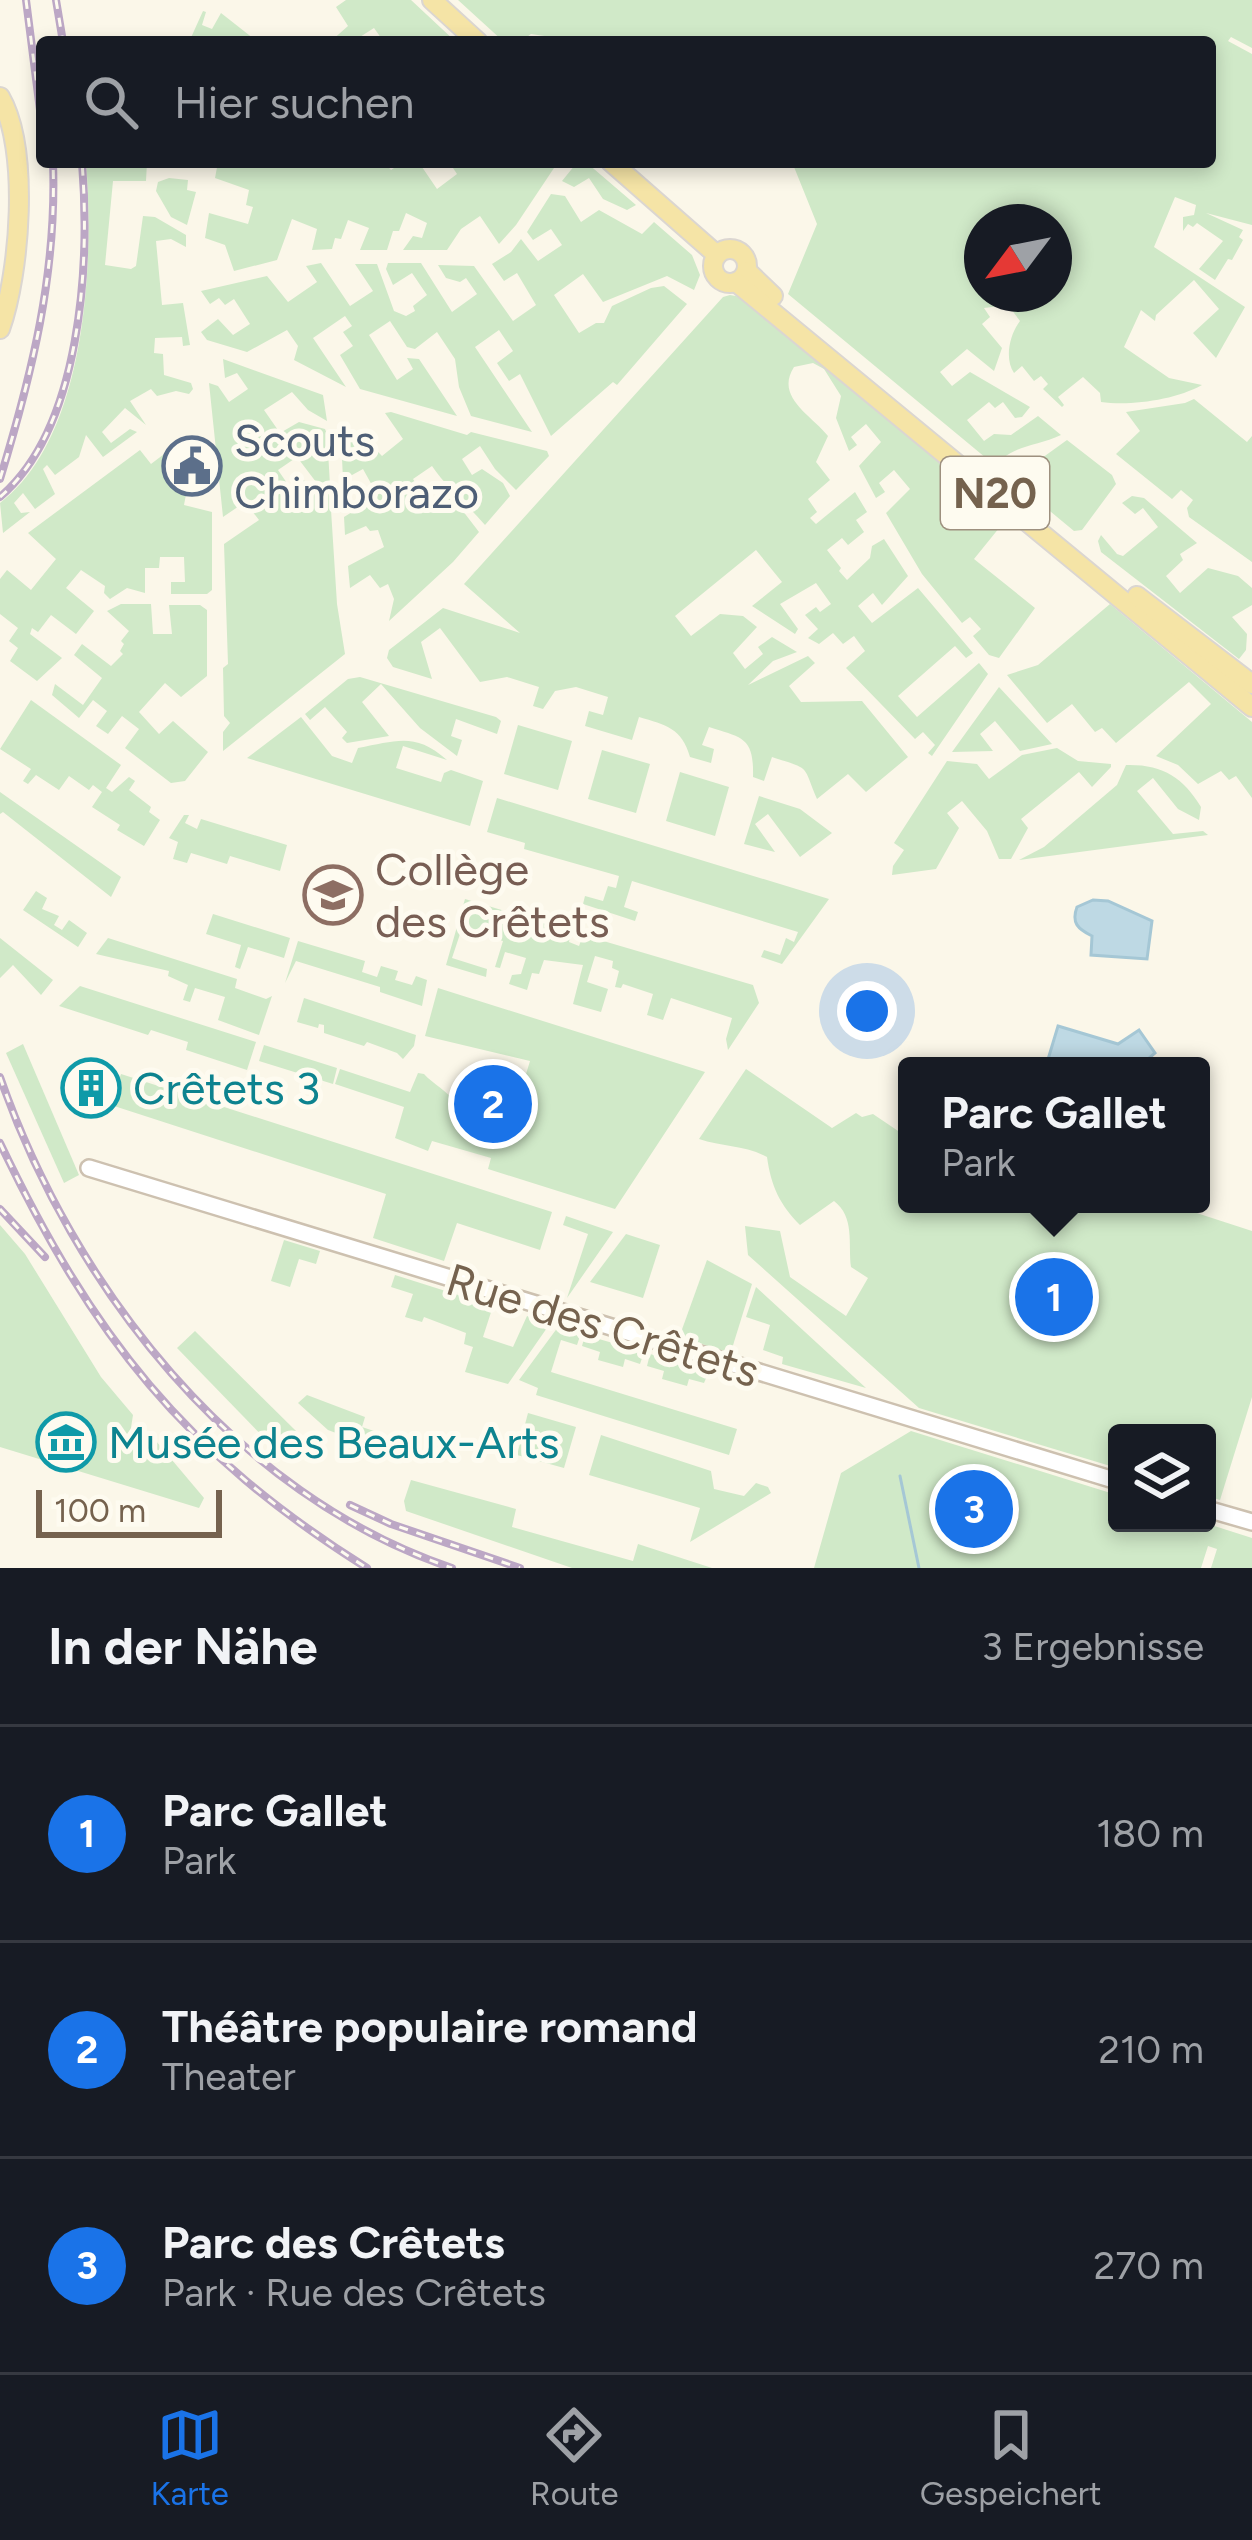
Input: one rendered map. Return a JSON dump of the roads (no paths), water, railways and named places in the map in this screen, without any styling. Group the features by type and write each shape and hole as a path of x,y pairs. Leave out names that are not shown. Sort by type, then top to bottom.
{"main road":[{"path":"432,0 471,36"},
{"path":"0,97 12,127 16,156 14,262 0,328"},
{"name":"N20","path":"618,168 717,255 726,250 740,253 741,277 1252,707"},
{"name":"N20","path":"1078,556 1252,684"}],"street":[{"name":"Rue des Crêtets","path":"89,1168 1108,1478"},
{"path":"1216,1512 1252,1522"}],"water":[{"path":"1093,900 1108,901 1152,921 1147,959 1091,955 1092,936 1080,928 1075,917 1077,907"},
{"path":"1058,1026 1118,1044 1139,1030 1155,1053 1150,1057 1049,1057"}],"waterway":[{"path":"900,1476 919,1568"}],"railway":[{"path":"26,0 36,79"},
{"path":"56,0 62,36"},
{"path":"0,479 40,323 51,244 53,168"},
{"path":"0,497 27,467 49,429 64,387 81,294 82,168"},
{"path":"0,1077 31,1155 71,1232 118,1305 172,1374 233,1436 300,1490 373,1535 452,1568"},
{"path":"0,1143 70,1275 149,1385 245,1480 367,1568"},
{"path":"0,1209 45,1257"},
{"path":"350,1505 520,1568"}],"place":[{"name":"Scouts Chimborazo","path":"192,466"},
{"name":"Collège des Crêtets","path":"333,895"},
{"name":"Crêtets 3","path":"91,1088"},
{"name":"Théâtre populaire romand","path":"493,1104"},
{"name":"Parc Gallet","path":"1054,1297"},
{"name":"Musée des Beaux-Arts","path":"66,1442"},
{"name":"Parc des Crêtets","path":"974,1509"}]}
